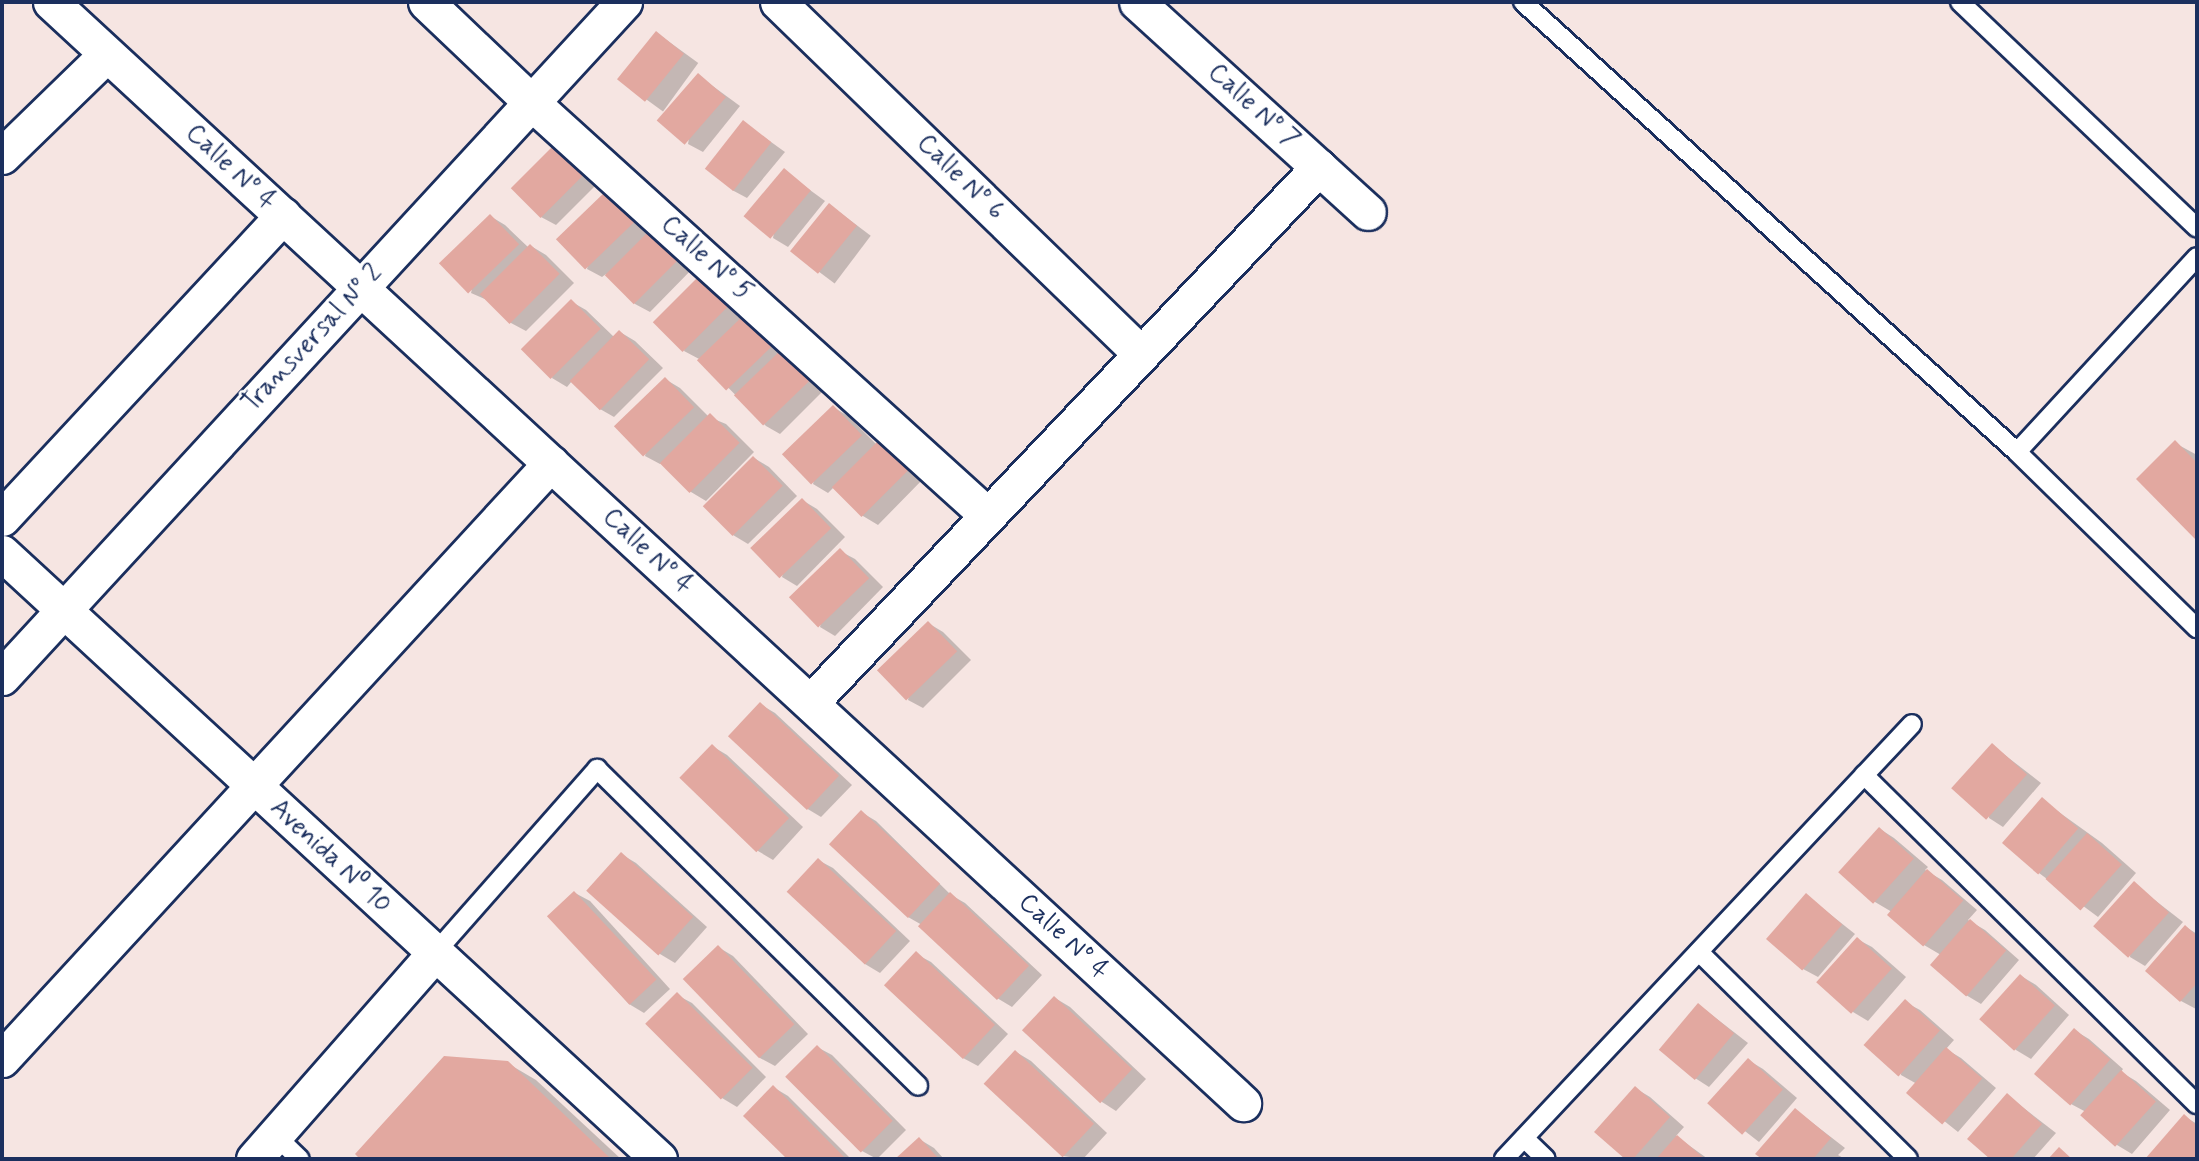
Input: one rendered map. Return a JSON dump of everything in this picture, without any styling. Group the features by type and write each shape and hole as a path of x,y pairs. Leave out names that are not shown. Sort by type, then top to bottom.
{"street":[{"name":"Calle Nº 4","path":"51,2 1243,1103"},
{"name":"Calle Nº 5","path":"426,2 531,102 987,515"},
{"name":"Transversal Nº 2","path":"2,677 624,2"},
{"name":"Calle Nº 6","path":"778,2 1141,354"},
{"name":"Calle Nº 7","path":"1137,2 1368,212"},
{"path":"2,156 107,54"},
{"path":"810,703 1319,167"},
{"path":"2,518 283,216"},
{"path":"2,1059 551,463"},
{"name":"Avenida N⁰ 10","path":"2,553 659,1159"},
{"path":"277,1152 434,954"}],"lane":[{"path":"1523,2 2017,452 2197,628"},
{"path":"1960,2 2197,228"},
{"path":"2017,452 2197,257"},
{"path":"1504,1159 1912,724"},
{"path":"434,954 597,769 918,1086"},
{"path":"1864,775 2197,1104"},
{"path":"1699,952 1908,1159"},
{"path":"1524,1138 1546,1159"}],"building":[{"path":"656,31 684,54 645,102 617,79"},
{"path":"698,73 726,97 685,145 657,121"},
{"path":"743,120 771,142 733,191 705,169"},
{"path":"561,138 591,168 540,218 511,188"},
{"path":"784,168 811,190 770,239 744,216"},
{"path":"607,190 636,220 585,270 556,239"},
{"path":"829,203 857,226 818,274 790,251"},
{"path":"490,214 519,244 468,294 439,263"},
{"path":"655,225 684,254 634,304 605,275"},
{"path":"530,244 560,274 509,324 480,294"},
{"path":"703,272 733,302 682,352 653,322"},
{"path":"571,299 601,329 550,379 521,349"},
{"path":"748,311 777,341 726,391 697,360"},
{"path":"619,330 649,359 600,410 570,381"},
{"path":"785,346 814,376 763,426 734,395"},
{"path":"665,377 694,407 643,457 614,426"},
{"path":"833,405 862,435 811,485 782,454"},
{"path":"710,413 740,443 689,493 660,463"},
{"path":"882,437 912,467 861,517 832,487"},
{"path":"2175,440 2197,463 2197,541 2136,479"},
{"path":"753,456 783,486 732,536 703,506"},
{"path":"802,498 831,528 779,578 750,548"},
{"path":"840,548 869,578 818,628 789,597"},
{"path":"928,621 957,651 906,701 877,670"},
{"path":"760,702 839,776 807,810 728,736"},
{"path":"1992,743 2027,774 1986,820 1951,788"},
{"path":"712,744 789,818 756,852 679,778"},
{"path":"2042,797 2078,828 2038,875 2002,843"},
{"path":"861,810 940,884 908,918 829,844"},
{"path":"1879,827 1914,858 1873,904 1838,872"},
{"path":"2087,833 2122,864 2080,911 2046,879"},
{"path":"621,852 693,917 658,956 586,891"},
{"path":"818,858 896,931 865,965 787,892"},
{"path":"1927,869 1963,900 1923,947 1887,915"},
{"path":"2134,881 2169,912 2128,958 2093,926"},
{"path":"574,891 657,979 629,1005 547,916"},
{"path":"950,892 1029,966 997,1000 918,926"},
{"path":"1806,893 1842,924 1802,971 1766,939"},
{"path":"1970,919 2006,950 1966,997 1930,965"},
{"path":"2185,925 2197,936 2197,983 2180,1002 2145,971"},
{"path":"1857,937 1892,968 1851,1014 1816,982"},
{"path":"718,945 794,1024 759,1058 683,979"},
{"path":"916,951 995,1025 963,1059 884,985"},
{"path":"2020,974 2055,1005 2014,1051 1979,1019"},
{"path":"677,992 753,1068 721,1099 645,1024"},
{"path":"1054,996 1132,1069 1100,1103 1022,1030"},
{"path":"1905,999 1940,1030 1898,1077 1864,1045"},
{"path":"1698,1003 1734,1033 1695,1080 1659,1050"},
{"path":"2074,1028 2110,1059 2070,1106 2034,1074"},
{"path":"817,1045 893,1121 861,1152 785,1077"},
{"path":"1946,1047 1982,1078 1942,1125 1906,1093"},
{"path":"1015,1050 1094,1124 1063,1157 984,1084"},
{"path":"444,1056 508,1061 611,1159 510,1159 506,1156 503,1159 360,1159 355,1154"},
{"path":"1748,1058 1783,1089 1742,1135 1707,1103"},
{"path":"2121,1070 2156,1101 2115,1147 2080,1115"},
{"path":"773,1085 846,1159 787,1159 743,1116"},
{"path":"1635,1086 1670,1117 1633,1159 1625,1159 1594,1132"},
{"path":"2007,1093 2042,1124 2011,1159 1990,1159 1967,1139"},
{"path":"1795,1108 1831,1138 1813,1159 1762,1159 1755,1154"},
{"path":"2184,1114 2197,1126 2197,1159 2145,1159"},
{"path":"1677,1135 1705,1159 1656,1159"},
{"path":"919,1137 939,1159 895,1159"},
{"path":"2059,1147 2072,1159 2048,1159"}]}
